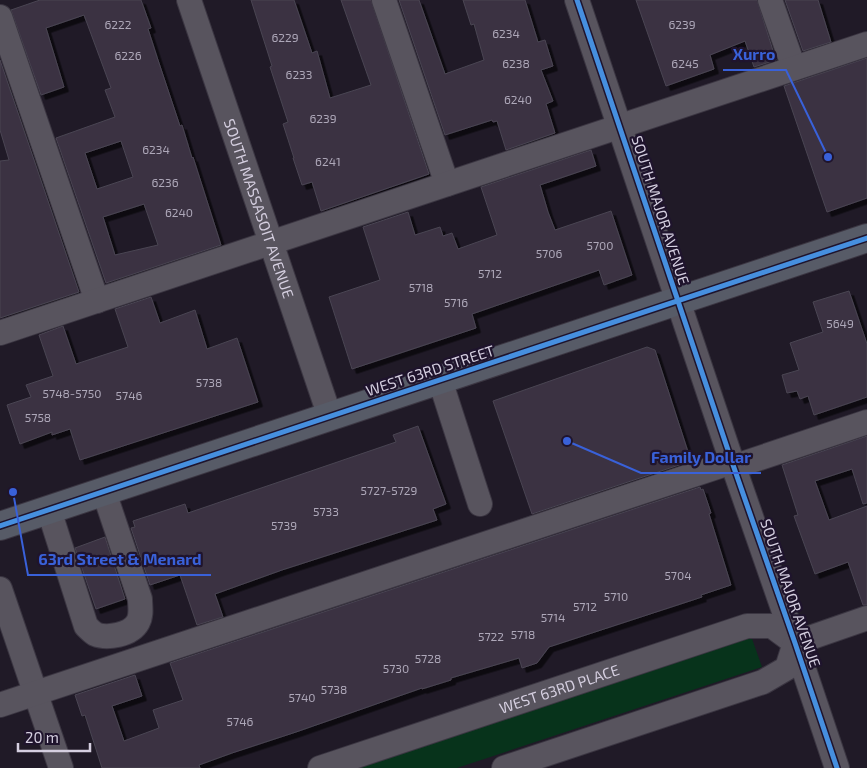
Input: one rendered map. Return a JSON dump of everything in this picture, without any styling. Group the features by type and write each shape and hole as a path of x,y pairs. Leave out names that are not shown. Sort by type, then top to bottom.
{"main road":[{"name":"WEST 63RD STREET","path":"0,526 867,238"}],"street":[{"name":"SOUTH MASSASOIT AVENUE","path":"189,0 330,416"},
{"path":"384,0 447,184"},
{"name":"SOUTH MAJOR AVENUE","path":"577,0 732,465 795,642 837,768"},
{"path":"770,0 794,68"},
{"path":"0,16 97,301"},
{"path":"0,333 867,44"},
{"path":"440,380 480,504"},
{"path":"0,705 867,422"},
{"path":"48,510 86,626 93,633 104,636 129,631 138,622 141,610 140,599 104,492"},
{"path":"0,590 61,768"},
{"path":"504,768 763,682 787,668 795,642 867,618"},
{"name":"WEST 63RD PLACE","path":"320,768 747,626 772,626 795,642"}],"green space":[{"path":"750,633 762,667 457,768 345,768"}],"building":[{"path":"40,0 141,0 151,28 148,29 158,60 180,126 182,125 193,157 221,245 106,283 56,138 115,117 105,90 111,88 84,15 46,28 64,87 41,95 11,10","holes":["121,141 133,177 97,189 85,153","144,204 158,245 115,255 103,217"]},
{"path":"251,0 294,0 312,53 317,51 330,98 371,85 341,0 371,0 429,174 321,211 312,182 302,185 293,158 283,124 288,122"},
{"path":"399,0 419,0 445,74 484,60 474,24 471,25 463,0 525,0 538,42 545,40 553,66 541,70 553,101 546,104 555,133 506,150 497,121 493,122 492,120 445,135"},
{"path":"636,0 757,0 776,60 754,67 745,41 710,55 714,69 666,86"},
{"path":"785,0 818,0 831,42 803,51"},
{"path":"867,58 867,198 827,212 784,86"},
{"path":"0,60 79,292 0,318 0,161 9,160 0,130"},
{"path":"591,150 596,166 540,185 548,212 555,230 611,211 632,275 604,285 599,270 472,314 476,328 352,369 329,297 380,280 363,227 408,212 415,235 440,227 443,236 452,233 458,249 497,235 481,187"},
{"path":"849,291 867,344 867,397 814,415 808,396 800,399 797,391 787,393 782,375 799,370 790,343 823,332 813,302"},
{"path":"151,297 160,323 195,310 207,349 237,338 258,402 80,460 70,429 52,435 52,432 20,444 7,405 31,397 26,385 53,376 39,335 63,326 76,364 128,347 115,309"},
{"path":"647,347 655,350 691,461 532,514 493,401"},
{"path":"418,426 446,504 433,509 437,520 282,570 215,594 223,617 197,625 180,575 150,585 131,528 135,527 133,521 185,504 188,513 396,442 393,435"},
{"path":"867,436 867,503 863,504 852,469 815,481 829,520 867,506 867,605 863,605 848,562 815,574 794,516 798,515 782,465"},
{"path":"700,487 701,490 703,489 711,513 709,514 731,585 701,595 702,597 549,647 537,663 522,668 519,658 451,678 451,680 422,688 232,753 199,765 200,768 102,768 85,715 82,716 75,695 135,675 142,696 112,706 124,741 159,728 153,710 183,700 170,663"},
{"path":"105,537 125,599 96,609 75,548"}],"cycle path":[{"path":"577,0 837,768"},
{"path":"0,526 867,238"}],"place":[{"name":"Xurro","path":"828,157"},
{"name":"Family Dollar","path":"567,441"},
{"name":"63rd Street & Menard","path":"13,492"}]}
